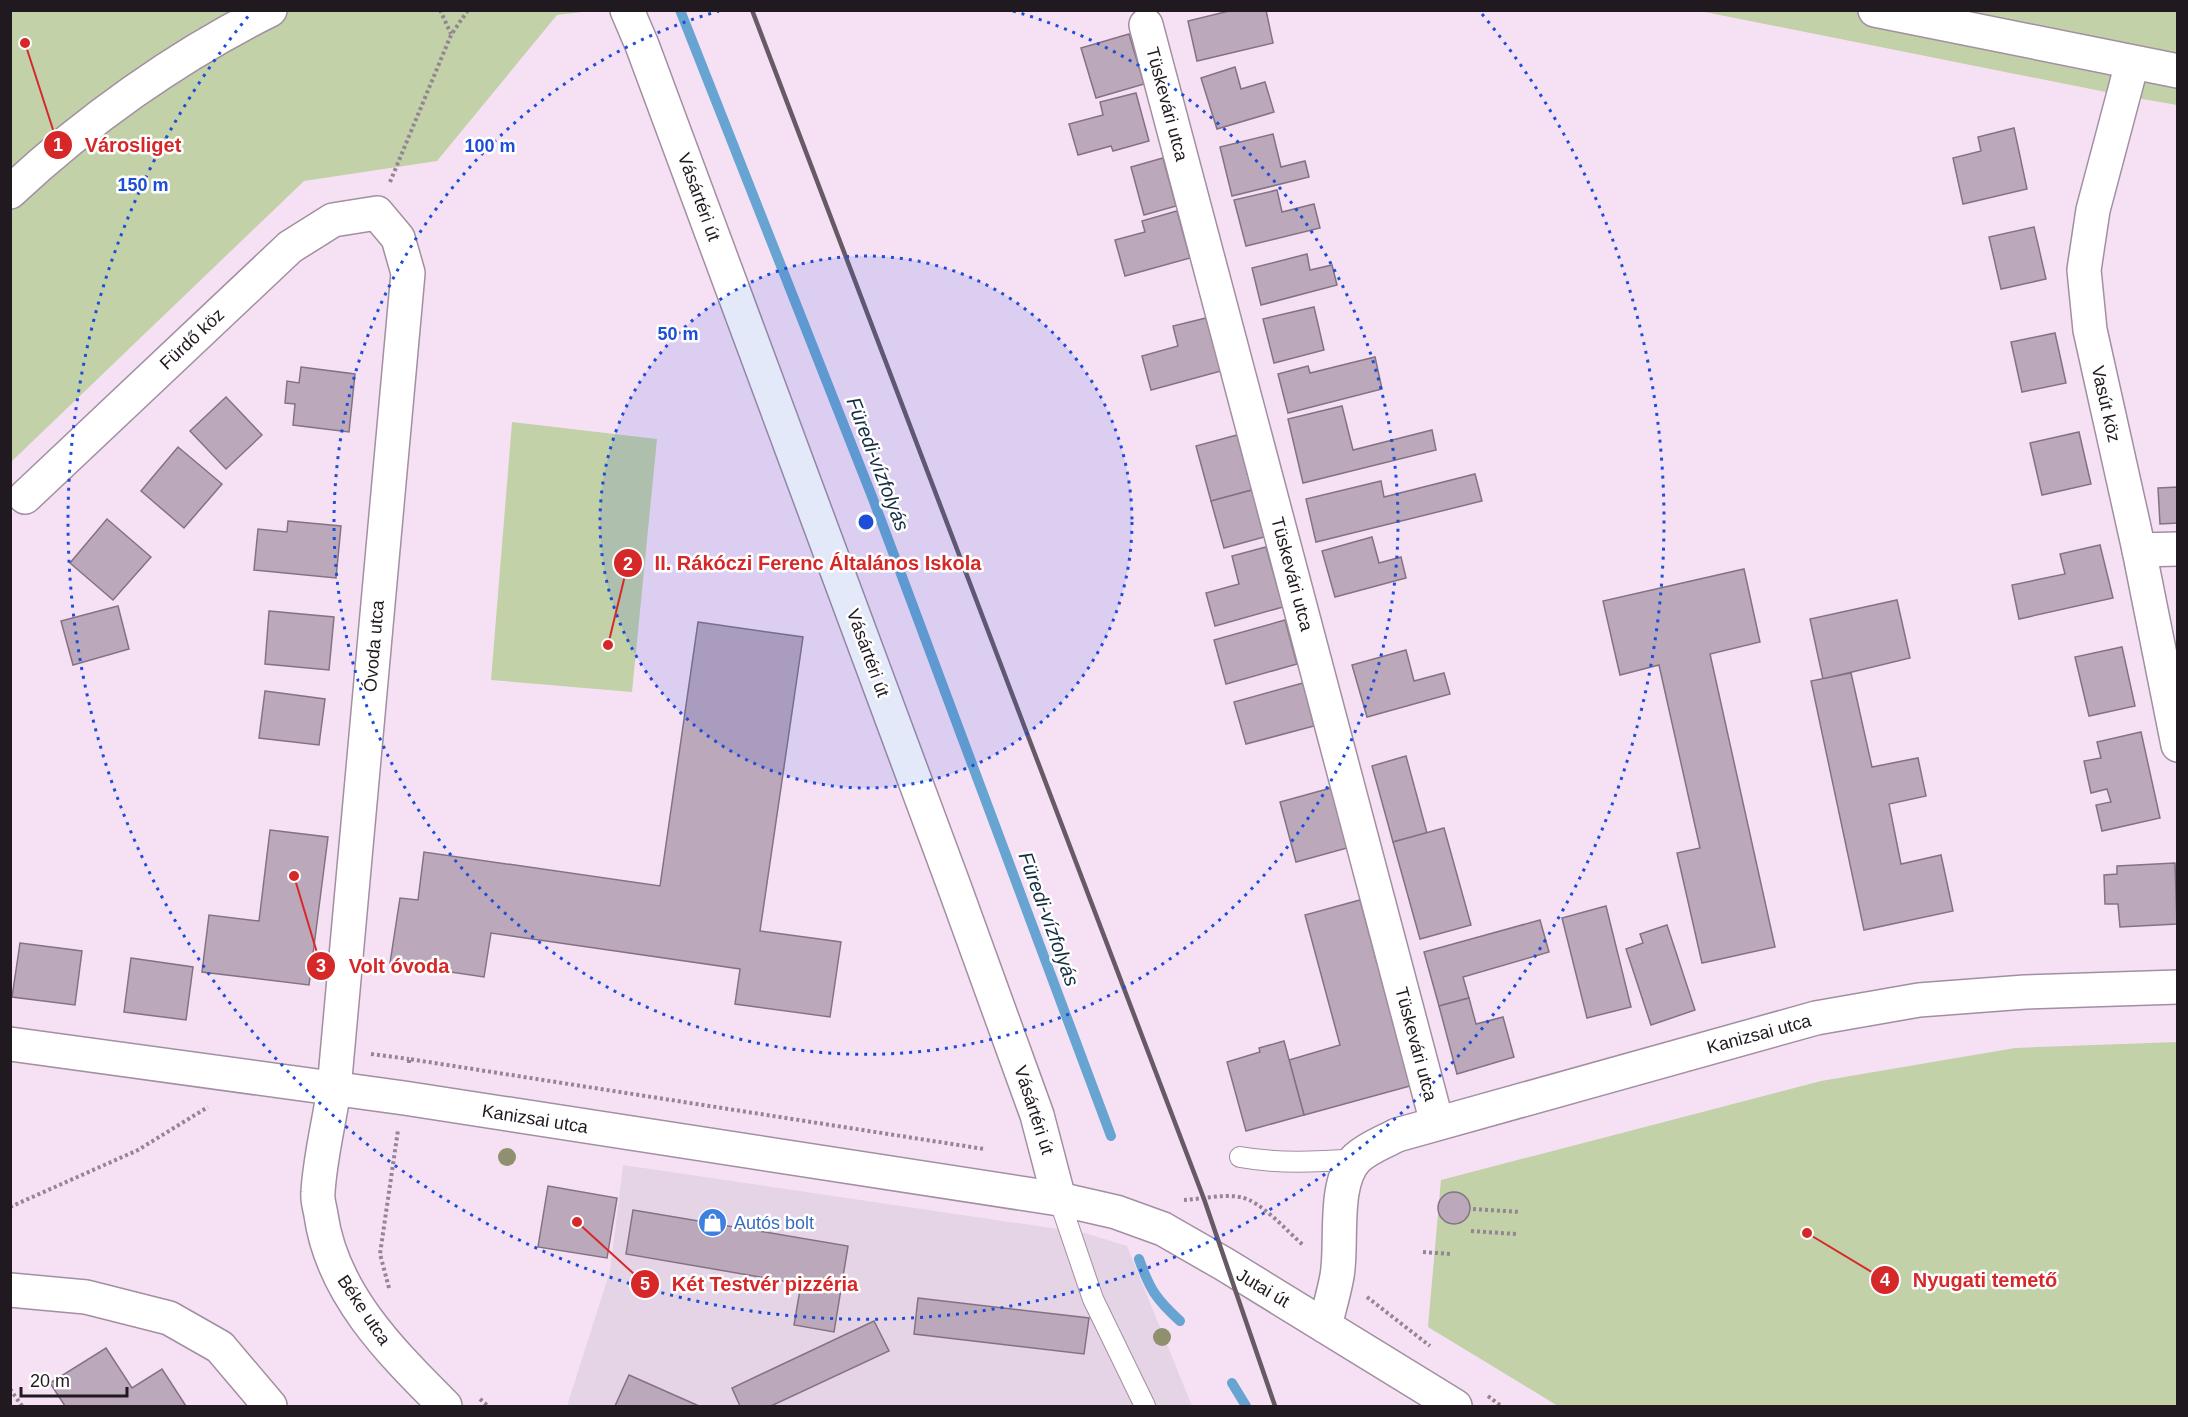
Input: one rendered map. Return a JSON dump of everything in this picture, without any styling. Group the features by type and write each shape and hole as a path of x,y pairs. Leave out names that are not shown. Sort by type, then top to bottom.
{"street":[{"path":"10,192 82,130 161,73 270,10"},
{"name":"Vásártéri út","path":"627,10 954,886 1037,1115 1059,1199"},
{"path":"1875,10 2178,71"},
{"name":"Tüskevári utca","path":"1146,25 1437,1123"},
{"name":"Vasút köz","path":"2132,63 2093,210 2084,270 2090,330 2139,550 2178,745"},
{"name":"Fürdő köz","path":"25,497 290,247 333,220 376,213"},
{"name":"Óvoda utca","path":"334,1089 408,273 398,238 376,213"},
{"path":"2139,550 2178,549"},
{"name":"Kanizsai utca","path":"1356,1159 1397,1135 1816,1018 1919,1000 2025,992 2178,987"},
{"name":"Kanizsai utca","path":"10,1044 404,1098 1059,1199"},
{"name":"Béke utca","path":"334,1089 318,1194 323,1233 334,1265 356,1305 396,1357 445,1407"},
{"path":"1325,1326 1338,1275 1342,1192 1347,1175 1356,1159"},
{"name":"Jutai út","path":"1059,1199 1116,1212 1163,1229 1455,1407"},
{"path":"10,1290 86,1297 169,1318 220,1347 270,1407"}],"lane":[{"name":"Kanizsai utca","path":"1240,1157 1260,1161 1301,1163 1356,1159"},
{"path":"1059,1199 1093,1299 1145,1407"}],"path":[{"path":"440,10 451,35"},
{"path":"376,213 451,35 468,10"},
{"path":"10,1207 138,1150 254,1077"},
{"path":"392,1299 380,1254 404,1098"},
{"path":"1473,1209 1520,1212"},
{"path":"1471,1231 1516,1234"},
{"path":"1423,1252 1450,1254"},
{"path":"10,1389 22,1407"},
{"path":"480,1399 488,1407"}],"shaded area":[{"path":"623,1165 1085,1233 1127,1246 1192,1406 567,1406 610,1271"}],"green space":[{"path":"11,11 591,11 557,15 437,161 304,181 11,462"},
{"path":"1700,11 2177,11 2177,105 2131,97"},
{"path":"512,422 657,439 632,692 491,680"},
{"path":"2177,1042 2177,1406 1558,1406 1428,1327 1441,1180 1821,1081 2015,1048"}],"building":[{"path":"1233,10 1266,10 1273,43 1197,61 1188,21"},
{"path":"1129,34 1144,84 1096,98 1081,48"},
{"path":"1235,67 1241,89 1265,82 1274,112 1217,129 1201,78"},
{"path":"1136,93 1149,141 1113,151 1111,146 1078,155 1069,124 1103,115 1100,102"},
{"path":"2014,128 2027,189 1963,204 1953,158 1981,151 1978,137"},
{"path":"1273,134 1281,167 1305,161 1309,177 1232,196 1220,147"},
{"path":"1163,158 1176,206 1144,215 1131,167"},
{"path":"1277,190 1282,212 1314,204 1320,228 1246,246 1234,200"},
{"path":"1177,211 1190,258 1125,276 1115,240 1145,232 1142,221"},
{"path":"2034,227 2046,279 2001,289 1989,237"},
{"path":"1307,254 1310,270 1332,265 1337,285 1261,305 1252,268"},
{"path":"1314,307 1324,350 1274,363 1263,319"},
{"path":"1206,318 1221,371 1151,390 1142,356 1178,346 1173,326"},
{"path":"2055,333 2066,383 2022,392 2011,342"},
{"path":"1375,357 1382,389 1288,413 1278,374 1308,366 1310,373"},
{"path":"301,367 355,374 349,432 293,425 295,404 285,403 287,381 299,383"},
{"path":"226,397 262,435 226,469 190,431"},
{"path":"1342,406 1353,450 1432,430 1436,450 1303,483 1288,419"},
{"path":"2079,432 2091,484 2042,495 2030,443"},
{"path":"1237,435 1252,490 1211,501 1196,446"},
{"path":"178,447 222,484 184,528 141,491"},
{"path":"1475,474 1482,501 1316,542 1306,499 1381,481 1384,497"},
{"path":"2178,487 2178,523 2160,524 2158,488"},
{"path":"1252,490 1264,537 1224,548 1211,501"},
{"path":"107,519 151,557 113,600 70,563"},
{"path":"288,521 341,526 336,578 254,570 258,529 287,532"},
{"path":"1372,537 1379,563 1401,557 1406,578 1335,597 1322,551"},
{"path":"2100,545 2113,598 2019,619 2012,585 2065,574 2060,554"},
{"path":"1266,547 1283,607 1215,626 1206,593 1239,584 1232,556"},
{"path":"1744,569 1760,642 1710,654 1775,947 1702,963 1677,853 1700,848 1659,665 1620,675 1603,601"},
{"path":"1897,600 1910,658 1823,679 1810,619"},
{"path":"118,606 129,649 73,665 61,621"},
{"path":"269,611 334,617 329,670 265,664"},
{"path":"1285,620 1297,664 1226,684 1214,640"},
{"path":"698,622 803,637 760,931 841,942 830,1017 735,1004 740,969 491,933 484,977 390,963 400,898 418,900 424,852 660,886"},
{"path":"2122,647 2135,706 2089,716 2075,657"},
{"path":"1406,650 1414,681 1444,673 1450,694 1367,717 1352,665"},
{"path":"1851,673 1872,767 1918,758 1926,796 1889,804 1901,864 1941,855 1953,911 1864,930 1811,681"},
{"path":"1303,683 1314,726 1246,744 1234,702"},
{"path":"265,691 325,699 319,745 259,738"},
{"path":"2141,732 2160,818 2102,831 2096,805 2111,802 2107,789 2091,793 2084,761 2101,758 2097,742"},
{"path":"1406,756 1427,833 1393,842 1372,766"},
{"path":"1331,788 1347,848 1296,862 1280,802"},
{"path":"1444,828 1471,925 1420,939 1393,842"},
{"path":"270,830 328,837 309,985 202,972 209,915 259,921"},
{"path":"2175,863 2177,924 2120,927 2118,904 2105,904 2104,875 2117,874 2117,866"},
{"path":"1360,900 1410,1086 1304,1115 1289,1060 1340,1045 1305,915"},
{"path":"1606,906 1631,1007 1587,1018 1562,918"},
{"path":"1540,920 1549,952 1463,977 1469,998 1439,1006 1424,952"},
{"path":"1667,925 1695,1010 1651,1025 1626,949 1643,943 1640,934"},
{"path":"20,943 82,951 75,1005 12,997"},
{"path":"131,958 193,967 186,1020 124,1012"},
{"path":"1469,998 1476,1024 1503,1017 1514,1057 1457,1074 1439,1006"},
{"path":"1284,1041 1304,1115 1246,1131 1227,1062 1260,1052 1259,1048"},
{"path":"548,1186 617,1198 607,1258 538,1247"},
{"path":"1454,1192 1465,1197 1470,1208 1465,1219 1454,1224 1443,1219 1438,1208 1443,1197"},
{"path":"633,1210 848,1246 834,1332 794,1325 801,1284 626,1254"},
{"path":"918,1298 1089,1318 1084,1354 914,1334"},
{"path":"874,1321 889,1351 771,1406 740,1406 732,1388"},
{"path":"106,1348 132,1388 162,1369 186,1406 65,1406 50,1383"},
{"path":"629,1375 699,1406 615,1406"}],"waterway":[{"name":"Füredi-vízfolyás","path":"680,10 873,499 1111,1136"},
{"name":"Füredi-vízfolyás","path":"1139,1259 1155,1293 1180,1321"},
{"name":"Füredi-vízfolyás","path":"1232,1383 1246,1406"}],"railway":[{"path":"752,10 1204,1199 1275,1406"}],"place":[{"name":"Városliget","path":"25,43"},
{"name":"II. Rákóczi Ferenc Általános Iskola","path":"608,645"},
{"name":"Volt óvoda","path":"294,876"},
{"name":"Két Testvér pizzéria","path":"577,1222"},
{"name":"Autós bolt","path":"713,1223"},
{"name":"Nyugati temető","path":"1807,1233"}]}
